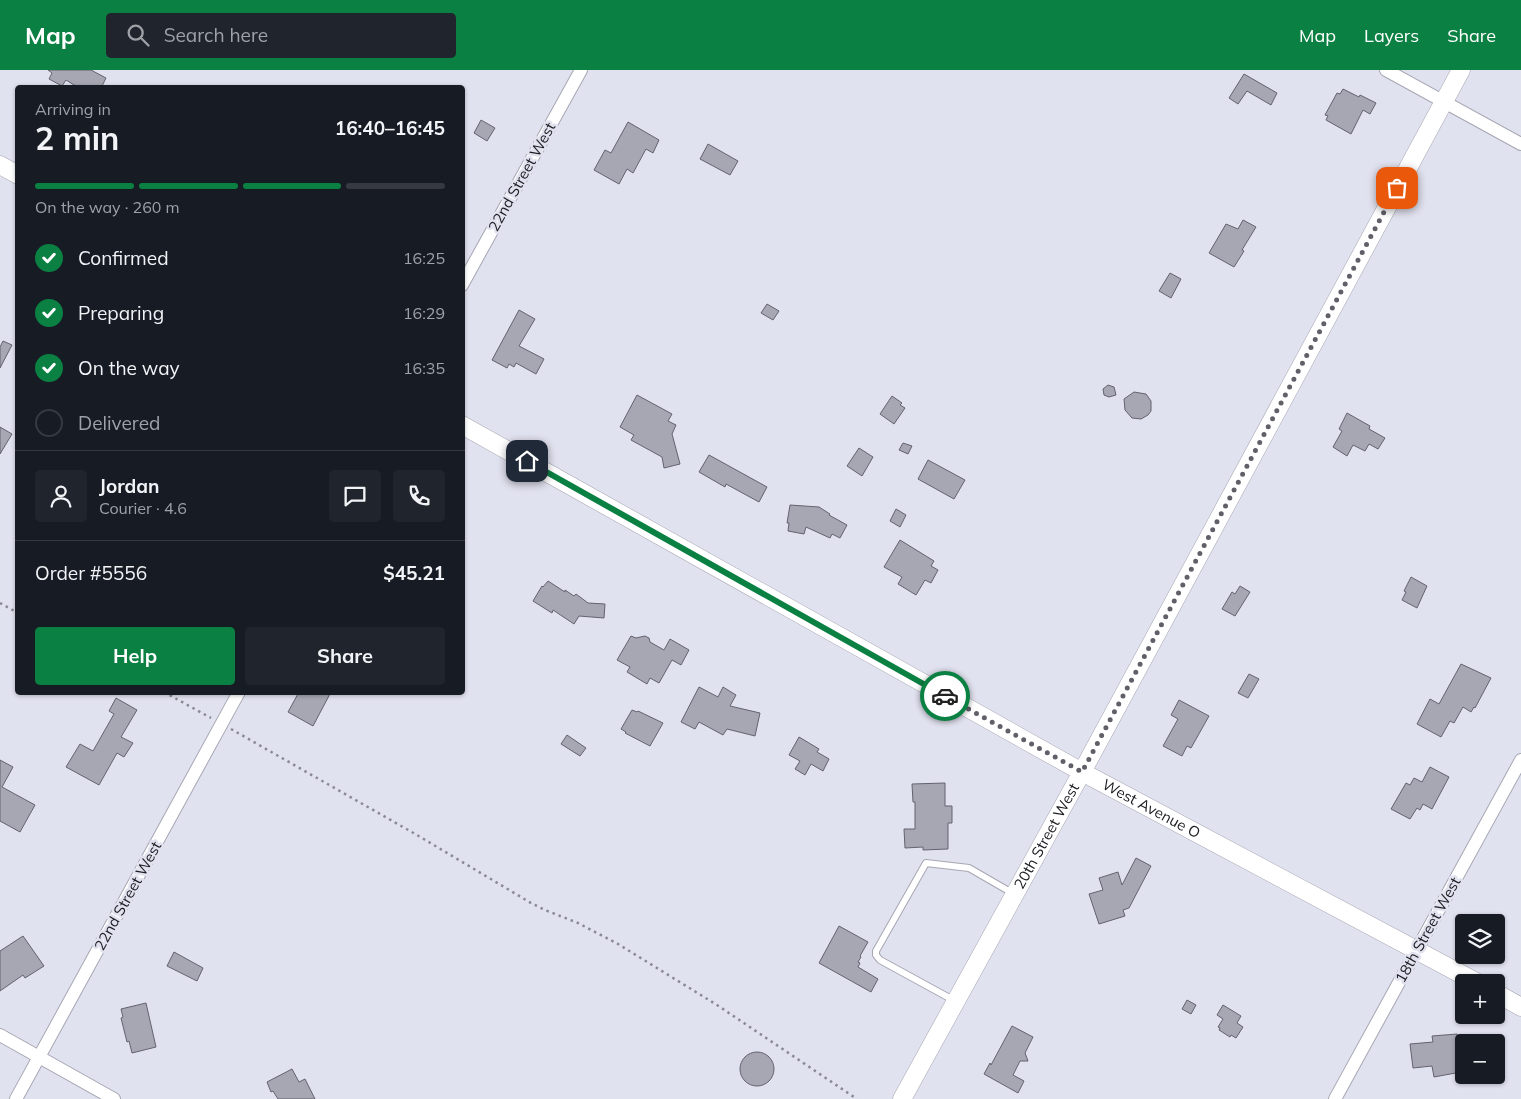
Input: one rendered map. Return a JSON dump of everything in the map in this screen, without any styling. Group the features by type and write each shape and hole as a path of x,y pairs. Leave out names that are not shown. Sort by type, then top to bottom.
{"street":[{"name":"22nd Street West","path":"465,280 581,70"},
{"path":"1386,70 1521,144"},
{"name":"20th Street West","path":"902,1099 1082,772 1461,70"},
{"path":"0,165 15,173"},
{"name":"West Avenue O","path":"465,427 1082,772 1461,974"},
{"name":"22nd Street West","path":"16,1099 237,695"},
{"name":"18th Street West","path":"1336,1099 1521,760"},
{"path":"1505,998 1521,1007"},
{"path":"0,1035 114,1099"}],"lane":[{"path":"956,1002 880,960 876,955 876,951 900,906 926,863 969,868 1015,895"}],"path":[{"path":"0,603 15,611"},
{"path":"169,695 417,835 531,903 578,923 618,944 717,1005 857,1099"}],"building":[{"path":"48,70 91,70 106,78 102,85 74,85 66,80 63,85 60,85 49,79 52,73"},
{"path":"1244,74 1277,93 1271,105 1247,91 1238,104 1229,98"},
{"path":"1343,89 1376,103 1370,114 1363,110 1351,134 1326,120 1328,116 1325,115 1337,93 1340,94"},
{"path":"481,120 495,128 487,141 474,133"},
{"path":"628,122 659,140 653,153 646,149 633,173 627,169 619,184 594,170 605,150 611,153"},
{"path":"708,144 738,161 730,175 700,159"},
{"path":"1243,220 1256,227 1234,267 1209,253 1226,224 1238,229"},
{"path":"1170,273 1181,279 1171,298 1159,291"},
{"path":"767,304 779,311 773,320 761,313"},
{"path":"519,310 535,319 519,346 544,359 536,374 516,363 514,367 509,364 507,368 492,360"},
{"path":"3,341 12,345 0,368 0,347"},
{"path":"1108,385 1114,387 1116,395 1109,397 1104,395 1103,389"},
{"path":"1134,392 1146,394 1151,401 1151,411 1141,419 1132,418 1125,410 1124,399"},
{"path":"637,395 672,414 668,421 676,425 672,434 680,464 664,468 662,457 631,440 634,435 620,427"},
{"path":"892,396 902,403 900,405 905,408 894,424 880,414"},
{"path":"1347,413 1370,426 1369,429 1385,438 1378,449 1369,444 1365,451 1353,445 1347,456 1333,447 1342,431 1339,429"},
{"path":"0,427 12,434 0,454"},
{"path":"903,443 912,446 908,454 899,450"},
{"path":"859,448 873,457 862,476 847,466"},
{"path":"709,455 767,487 759,502 726,484 725,487 699,472"},
{"path":"928,460 965,480 954,499 918,479"},
{"path":"790,505 819,507 847,525 840,538 832,534 830,538 806,527 804,534 788,531 789,523 787,523"},
{"path":"896,509 906,515 900,527 890,521"},
{"path":"900,540 934,561 931,566 938,570 931,583 925,580 916,595 898,584 902,577 884,567"},
{"path":"1411,577 1427,586 1417,608 1402,600"},
{"path":"548,581 565,592 565,590 574,596 576,594 588,603 605,604 604,618 579,616 574,624 553,610 552,613 533,601 542,586"},
{"path":"1240,586 1250,592 1235,616 1222,609 1232,592 1235,594"},
{"path":"631,636 636,638 645,636 649,638 650,642 664,650 670,639 689,650 681,665 672,660 659,683 650,678 647,684 627,672 630,667 617,660"},
{"path":"1461,664 1491,678 1475,708 1471,712 1463,707 1454,723 1450,721 1441,737 1417,724 1430,699 1439,704"},
{"path":"1249,674 1259,679 1248,698 1238,693"},
{"path":"699,687 718,697 723,687 736,695 730,706 760,713 755,736 727,729 723,735 699,722 695,729 681,722"},
{"path":"297,695 329,695 313,726 288,712"},
{"path":"116,698 137,710 121,737 133,743 124,757 117,753 99,785 66,767 80,744 93,751 114,714 109,711"},
{"path":"1179,700 1209,716 1191,748 1187,746 1182,756 1163,746 1178,719 1171,715"},
{"path":"632,710 663,723 650,746 621,729"},
{"path":"567,735 586,748 580,756 561,744"},
{"path":"799,737 819,749 817,752 829,759 823,771 811,764 805,775 795,769 800,761 789,755"},
{"path":"0,760 13,767 2,787 35,805 20,832 0,821"},
{"path":"1430,767 1449,777 1432,809 1423,804 1420,810 1417,808 1410,819 1391,809 1406,783 1410,785 1414,778 1422,782"},
{"path":"945,783 945,806 952,806 952,823 948,823 948,849 923,850 923,847 905,848 904,829 915,829 915,802 913,802 912,784"},
{"path":"1136,858 1151,866 1129,908 1123,910 1125,916 1099,924 1089,894 1103,890 1099,878 1118,872 1122,885"},
{"path":"839,926 868,942 860,956 858,967 878,979 871,992 819,963"},
{"path":"23,936 44,966 25,978 23,975 0,991 0,951"},
{"path":"174,952 203,968 197,981 167,966"},
{"path":"1187,1000 1196,1005 1191,1014 1182,1009"},
{"path":"146,1003 156,1047 132,1053 121,1018 123,1017 121,1009"},
{"path":"1223,1005 1241,1016 1237,1023 1243,1027 1236,1038 1231,1035 1230,1037 1219,1030 1220,1028 1218,1027 1223,1019 1217,1015"},
{"path":"1012,1026 1033,1037 1025,1053 1028,1061 1020,1061 1013,1075 1024,1081 1018,1093 984,1074 990,1063 991,1065"},
{"path":"1455,1034 1455,1073 1434,1077 1432,1066 1413,1068 1410,1044 1433,1042 1432,1036"},
{"path":"757,1052 764,1053 769,1057 773,1062 773,1076 769,1081 764,1085 757,1086 750,1085 745,1081 741,1076 740,1069 741,1062 745,1057 750,1053"},
{"path":"292,1069 299,1082 305,1079 315,1099 278,1099 273,1091 271,1092 267,1082"}],"way so far":[{"path":"945,696 1082,772 1397,188"}],"route":[{"path":"527,461 945,696"}]}
